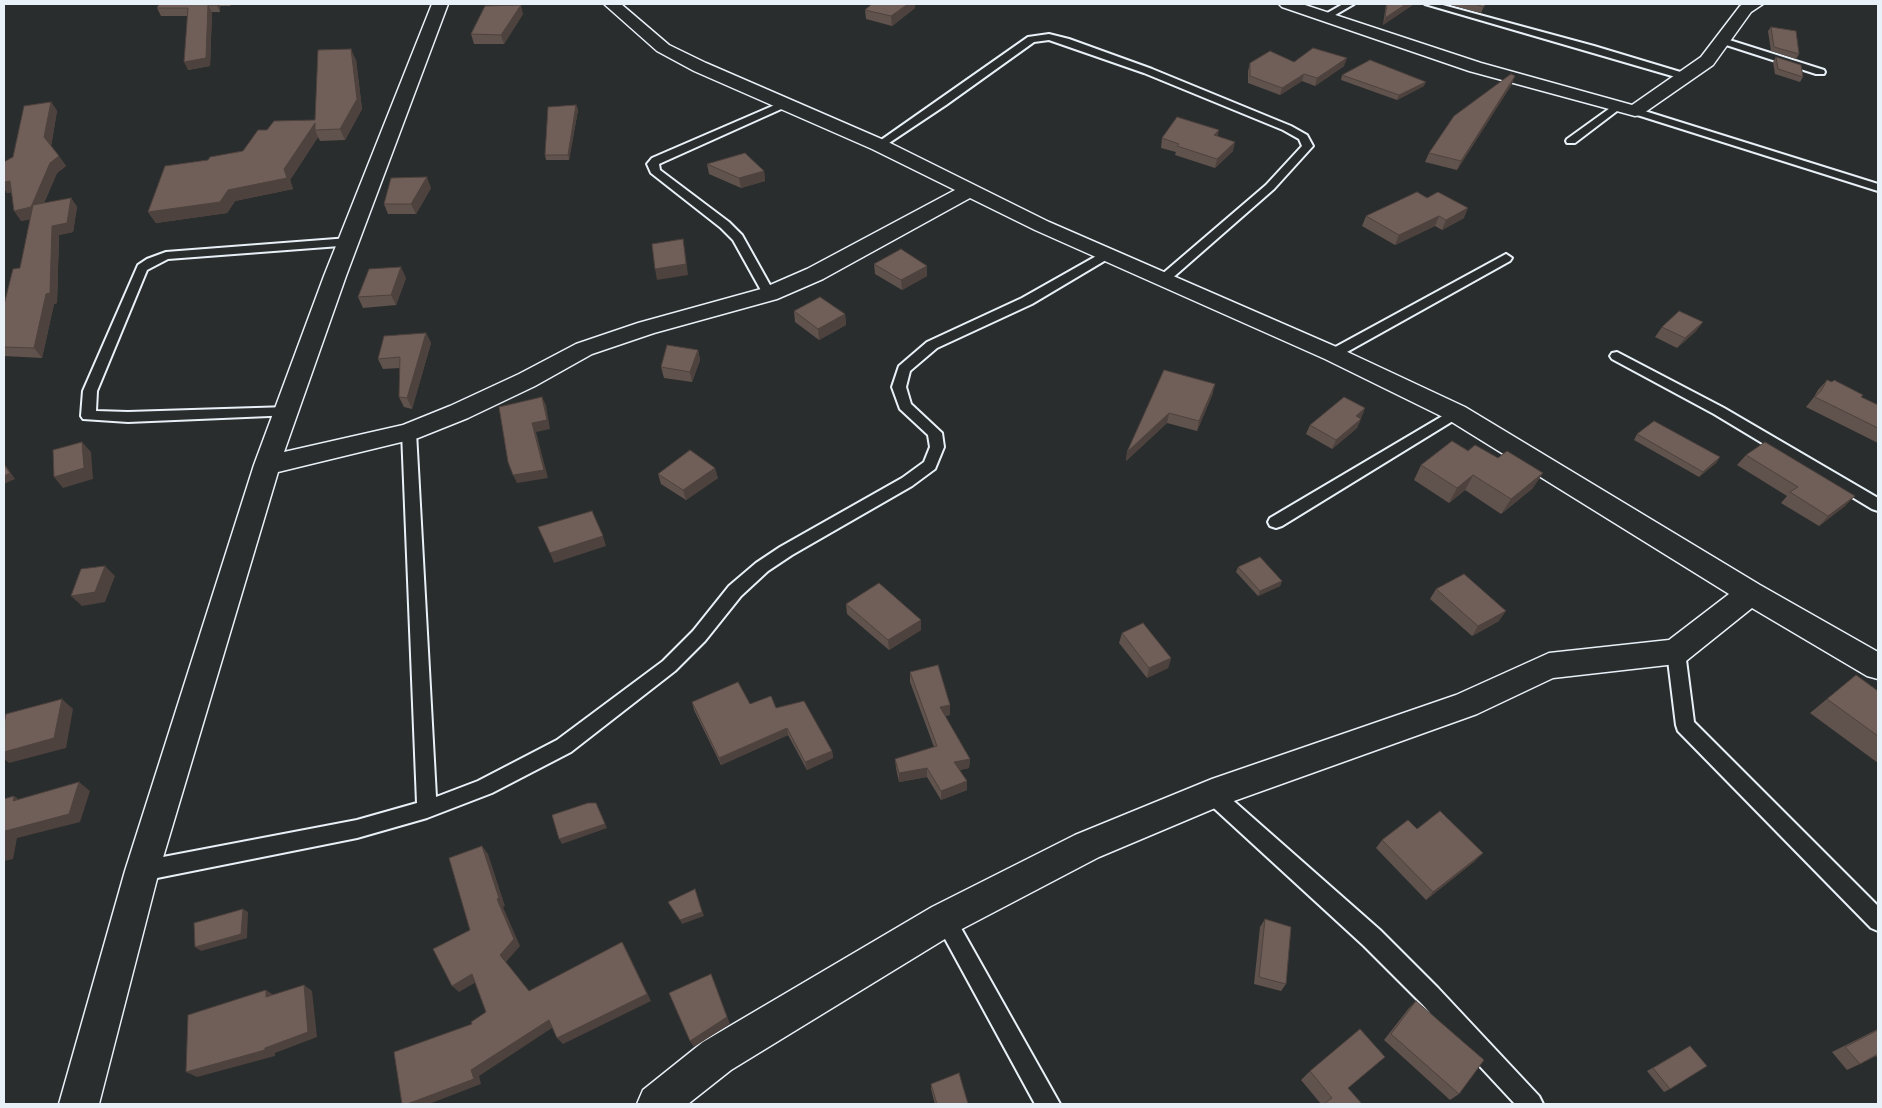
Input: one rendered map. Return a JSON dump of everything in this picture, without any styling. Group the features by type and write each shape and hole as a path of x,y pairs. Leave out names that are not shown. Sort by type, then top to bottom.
{"street":[{"path":"79,1104 142,871 267,465 349,242 440,4"},
{"path":"612,4 663,48 879,146 1042,226 1165,278 1333,354 1456,413 1750,593 1878,667"},
{"path":"1287,4 1475,67 1635,111 1682,76 1707,61 1723,41 1743,6"},
{"path":"267,465 409,432 459,412 528,380 584,348 646,328 769,294 815,274 970,190"},
{"path":"657,1104 717,1056 945,919 1087,846 1212,794 1466,705 1549,666 1676,652 1750,593"}],"lane":[{"path":"1327,16 1349,4"},
{"path":"1430,4 1591,48 1682,76"},
{"path":"879,146 1031,39 1049,36 1148,71 1287,128 1303,137 1308,146 1270,187 1165,278"},
{"path":"1723,41 1820,72"},
{"path":"769,294 738,238 725,225 655,171 653,164 656,160 784,104"},
{"path":"1571,141 1617,106"},
{"path":"1635,111 1878,188"},
{"path":"288,412 128,417 88,416 90,392 142,268 166,256 349,242"},
{"path":"142,871 358,829 427,809 485,788 564,746 669,666 700,636 735,591 762,567 786,551 907,482 930,465 937,447 935,433 905,406 899,387 904,369 932,346 1027,301 1107,254"},
{"path":"1333,354 1506,258"},
{"path":"1616,356 1719,411 1878,505"},
{"path":"1276,522 1456,413"},
{"path":"409,432 427,809"},
{"path":"1676,652 1685,725 1878,921"},
{"path":"1212,794 1372,938 1430,996 1532,1104"},
{"path":"945,919 1048,1104"}],"building":[{"path":"159,4 216,4 208,5 206,58 184,62 188,8 157,8"},
{"path":"872,4 908,4 891,16 865,10"},
{"path":"1387,4 1406,4 1385,18"},
{"path":"1474,4 1485,4 1484,7"},
{"path":"521,5 501,35 471,34 485,6"},
{"path":"1771,27 1796,31 1799,54 1774,47"},
{"path":"1313,48 1347,58 1317,78 1304,74 1282,88 1250,76 1250,63 1270,51 1294,62"},
{"path":"351,49 357,99 340,129 315,130 315,123 284,169 287,178 228,190 220,202 148,212 165,166 208,160 210,157 243,151 258,130 267,130 274,121 315,120 318,50"},
{"path":"1776,57 1801,65 1803,77 1778,69"},
{"path":"1370,60 1426,82 1399,95 1342,75"},
{"path":"1511,74 1515,76 1461,161 1429,153 1454,116"},
{"path":"51,102 44,137 59,156 50,163 31,207 14,211 10,181 4,182 4,162 13,157 24,106"},
{"path":"576,105 568,155 545,155 548,107"},
{"path":"1177,117 1219,130 1214,135 1235,142 1217,159 1177,146 1179,144 1162,138"},
{"path":"745,153 764,171 739,178 707,164"},
{"path":"427,177 411,204 384,204 391,178"},
{"path":"1417,192 1427,198 1438,192 1468,208 1446,220 1439,216 1399,235 1366,216"},
{"path":"71,198 67,223 52,226 50,293 46,294 34,348 4,347 4,305 13,269 20,268 33,205"},
{"path":"683,239 686,264 655,269 652,244"},
{"path":"901,249 927,266 901,280 874,264"},
{"path":"401,267 391,295 358,297 369,269"},
{"path":"820,297 845,314 818,329 794,311"},
{"path":"1679,311 1703,322 1685,338 1662,327"},
{"path":"426,333 407,398 399,397 400,357 378,359 384,336"},
{"path":"667,345 698,350 690,372 661,367"},
{"path":"1164,370 1215,384 1199,421 1169,413 1127,452"},
{"path":"1827,380 1832,382 1834,380 1878,405 1878,428 1815,397"},
{"path":"542,397 547,420 532,423 544,470 513,475 508,462 499,407"},
{"path":"1344,397 1365,408 1356,416 1361,419 1336,440 1310,425"},
{"path":"1654,421 1720,457 1703,472 1637,434"},
{"path":"1452,441 1468,451 1475,445 1498,458 1507,451 1543,473 1511,499 1473,475 1457,488 1421,465"},
{"path":"82,442 84,468 54,477 53,450"},
{"path":"1765,442 1855,496 1828,516 1790,492 1798,487 1746,455"},
{"path":"690,450 715,468 683,490 658,474"},
{"path":"4,465 10,473 4,476"},
{"path":"592,511 603,536 550,553 538,527"},
{"path":"1260,557 1282,581 1260,591 1238,567"},
{"path":"105,566 95,592 71,596 81,569"},
{"path":"1464,574 1506,611 1478,626 1436,589"},
{"path":"879,583 921,620 888,640 846,604"},
{"path":"1143,623 1171,658 1149,668 1122,633"},
{"path":"938,665 950,705 940,707 970,759 954,762 967,781 941,791 927,768 899,773 895,759 937,746 910,672"},
{"path":"1856,675 1878,691 1878,736 1827,699"},
{"path":"738,682 750,704 771,696 776,708 804,701 832,751 805,762 787,728 719,758 692,702"},
{"path":"62,699 54,738 4,752 6,714"},
{"path":"79,782 69,814 5,831 4,837 4,799 14,796 13,801"},
{"path":"588,803 596,803 605,824 559,839 552,815"},
{"path":"1440,811 1483,853 1433,892 1382,840 1408,820 1417,829"},
{"path":"482,846 499,898 497,899 514,939 500,955 529,991 622,942 647,994 557,1038 549,1020 471,1070 474,1079 407,1104 402,1104 394,1052 472,1024 471,1022 486,1012 472,974 452,986 433,949 470,930 449,858"},
{"path":"695,889 702,912 680,920 668,902"},
{"path":"243,909 241,934 195,947 194,923"},
{"path":"1265,919 1291,927 1286,984 1259,977"},
{"path":"711,974 727,1017 690,1041 669,993"},
{"path":"304,985 308,1032 265,1048 265,1050 186,1072 188,1015 266,990 266,997"},
{"path":"1416,1001 1484,1060 1459,1094 1391,1034"},
{"path":"1360,1029 1385,1057 1348,1088 1362,1104 1324,1104 1332,1098 1310,1071"},
{"path":"1878,1030 1878,1054 1860,1064 1845,1047"},
{"path":"1690,1046 1707,1066 1670,1089 1653,1068"},
{"path":"959,1073 968,1104 937,1104 931,1084"}]}
